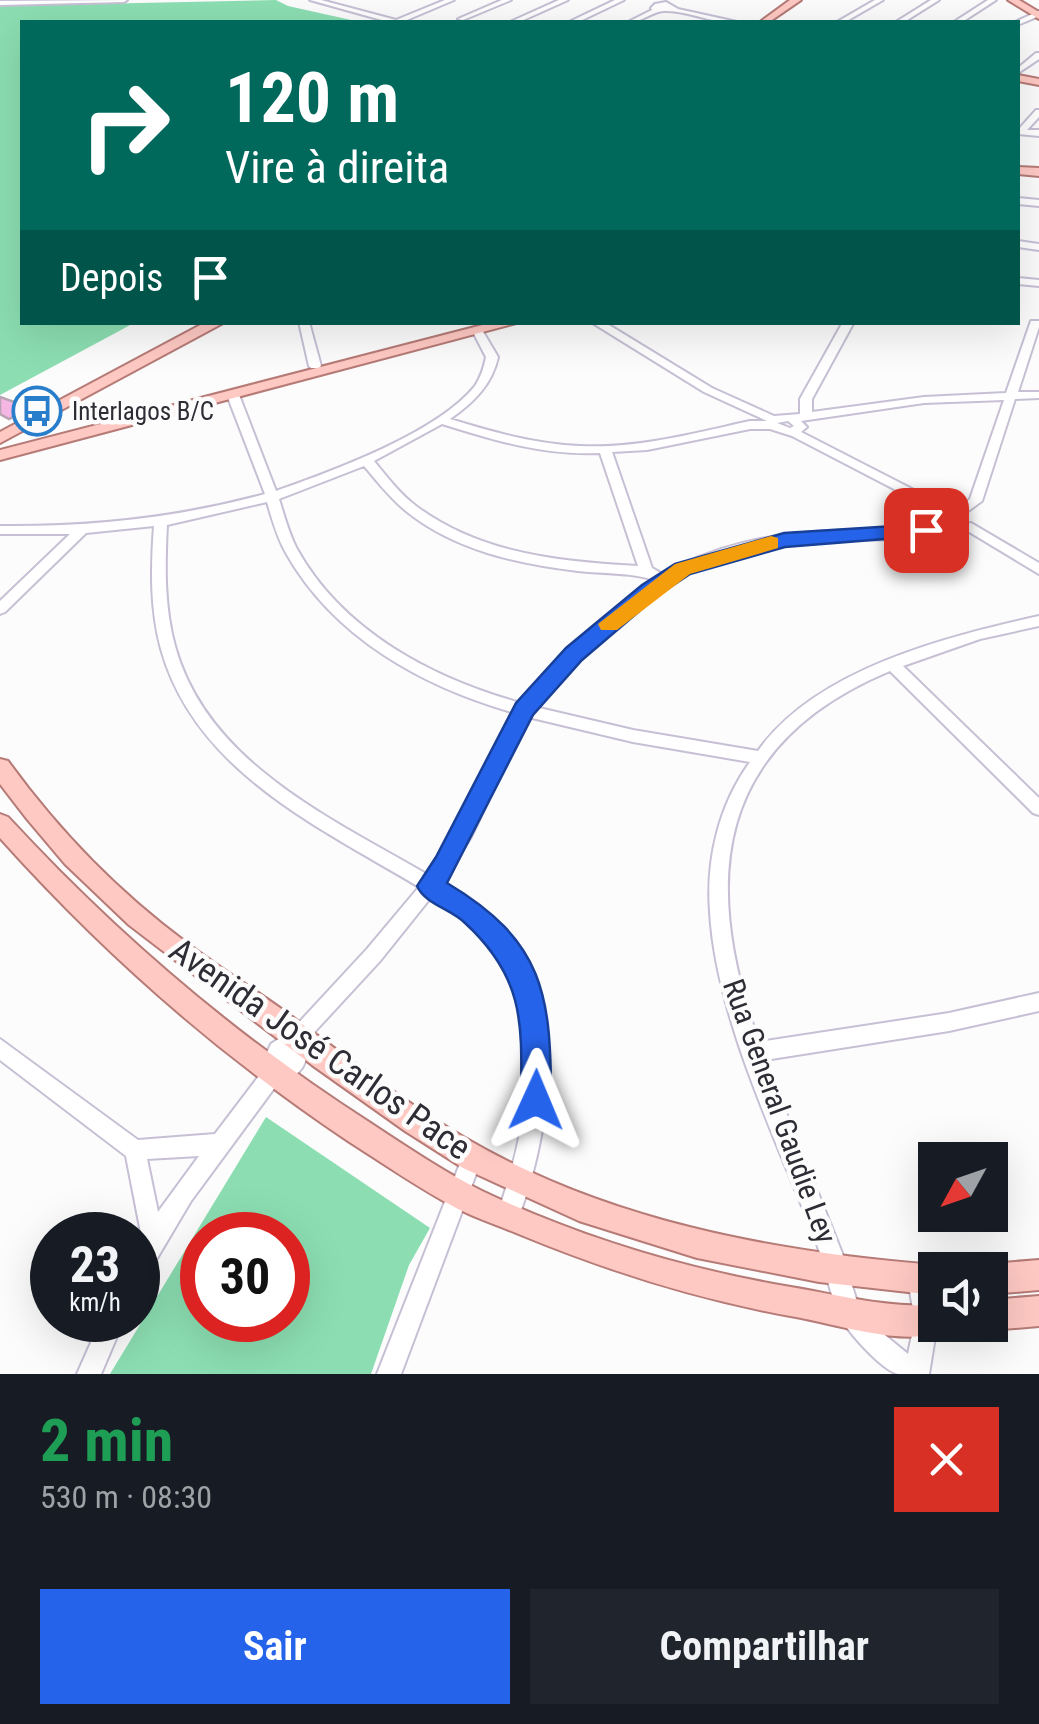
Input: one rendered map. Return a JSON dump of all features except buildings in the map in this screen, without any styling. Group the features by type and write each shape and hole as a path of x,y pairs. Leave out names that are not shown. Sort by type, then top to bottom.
{"main road":[{"path":"767,20 796,0"},
{"path":"1013,0 1038,14"},
{"path":"0,438 212,325"},
{"path":"0,447 474,325"},
{"path":"0,455 233,395 474,325"},
{"name":"Avenida José Carlos Pace","path":"0,767 25,803 158,936 299,1036 321,1056 472,1158 621,1222 716,1247 918,1279"},
{"name":"Avenida José Carlos Pace","path":"0,823 64,896 140,968 272,1075 458,1194 595,1252 679,1278 737,1293 918,1318"},
{"path":"1008,1277 1039,1275"},
{"path":"1008,1314 1039,1311"}],"street":[{"path":"0,3 124,0"},
{"path":"313,0 393,20"},
{"path":"334,0 395,20"},
{"path":"425,0 462,20"},
{"path":"405,20 451,0"},
{"path":"466,20 508,0"},
{"path":"519,20 565,0"},
{"path":"577,20 621,0"},
{"path":"845,20 880,0"},
{"path":"903,20 936,0"},
{"path":"961,20 993,0"},
{"path":"636,20 665,6 724,20"},
{"path":"1020,73 1039,54"},
{"path":"1020,130 1039,112"},
{"path":"160,1228 216,1144 272,1075 288,1070 298,1059 299,1036 430,886 445,865 524,710 574,654 662,581 715,558 784,540 918,532 964,510 976,501 1037,323"},
{"path":"305,325 315,366"},
{"path":"0,530 82,531 162,520 270,496 366,460 440,420 487,377 492,351 474,325"},
{"path":"602,325 708,390 772,423 781,432 798,422 924,400 1039,395"},
{"path":"618,325 629,340"},
{"path":"798,422 806,399 847,325"},
{"path":"233,395 293,553 318,588 360,631 386,650 466,691 524,710 622,734 759,757"},
{"path":"440,420 514,442 604,450 772,423"},
{"path":"798,422 958,529 971,527 1039,569"},
{"path":"604,450 646,570"},
{"path":"366,460 413,511 471,542 519,558 568,566 646,570 662,581"},
{"path":"964,510 974,518 971,527"},
{"path":"162,520 156,593 160,620 184,690 202,718 230,751 274,790 473,912 514,957 529,990 537,1029 534,1122 508,1215"},
{"path":"0,609 82,531"},
{"name":"Rua General Gaudie Ley","path":"848,1310 838,1269 754,1052 730,978 718,910 718,844 735,794 759,757 807,710 892,664 942,646 1039,622"},
{"path":"892,664 1039,808"},
{"path":"754,1052 949,1022 1039,1002"},
{"path":"1018,1006 1039,1018"},
{"path":"0,1048 135,1150 216,1144"},
{"path":"135,1150 148,1212"},
{"path":"389,1374 472,1158"},
{"path":"848,1310 900,1364 916,1374 925,1342"},
{"path":"89,1374 103,1342"}],"green space":[{"path":"276,0 351,20 20,20 20,325 130,325 0,395 0,6"},
{"path":"266,1117 430,1228 409,1265 371,1374 110,1374 129,1342 160,1342 160,1292 180,1259 180,1342 310,1342 310,1212 208,1212"}],"slow traffic":[{"path":"609,624 682,569 771,543"}],"place":[{"name":"Interlagos B/C","path":"37,411"}],"route":[{"path":"536,1100 537,1029 529,990 514,957 473,912 430,886 445,865 524,710 574,654 650,590 682,569 784,540 926,530"}]}
